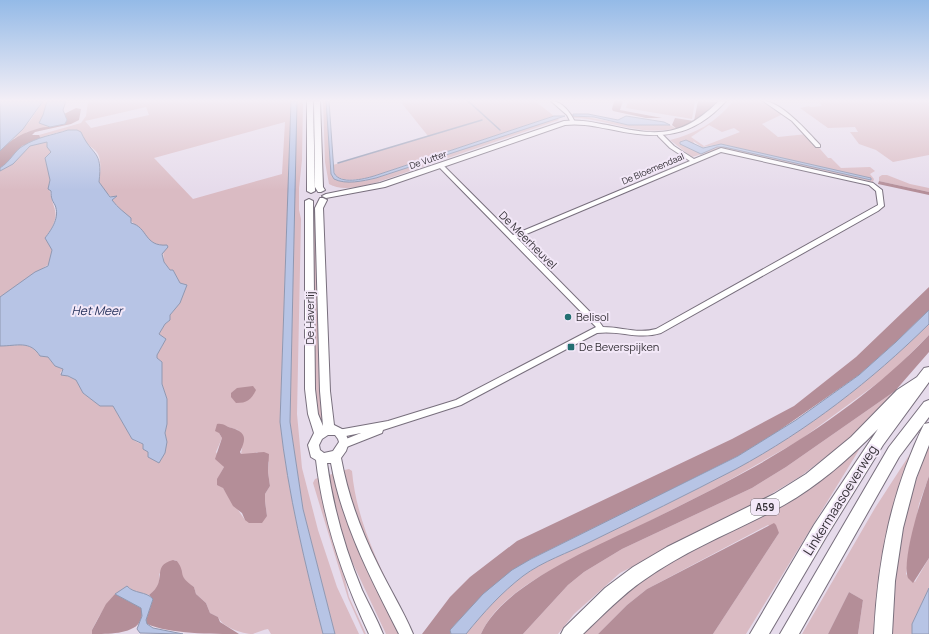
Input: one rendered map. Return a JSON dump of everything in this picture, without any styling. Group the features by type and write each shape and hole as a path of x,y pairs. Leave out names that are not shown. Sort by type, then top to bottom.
{"highway":[{"name":"A59","path":"570,634 611,594 639,573 672,553 779,499 811,479 856,442 902,394 924,377"},
{"name":"Linkermaasoeverweg","path":"759,634 820,531 870,453 924,377"},
{"name":"Linkermaasoeverweg","path":"789,634 894,452 929,406"},
{"path":"883,634 886,587 892,539 904,490 917,452 929,429"}],"street":[{"path":"310,131 311,191 324,195"},
{"name":"De Haverlij","path":"317,131 319,187 324,195 320,204 325,391 324,432"},
{"name":"De Vutter","path":"324,195 363,190 540,131"},
{"name":"De Vutter","path":"625,131 639,134 660,134 685,131"},
{"path":"804,131 818,146"},
{"path":"660,134 672,147 693,161"},
{"name":"De Bloemendaal","path":"512,238 721,150 727,150 875,185 879,190 881,206 876,210 658,332 643,334 613,329 601,329"},
{"name":"De Meerheuvel","path":"440,165 596,322 601,329"},
{"name":"De Haverlij","path":"311,191 306,196 309,201 310,389 313,414 324,432"},
{"path":"309,201 316,202 324,195"},
{"path":"344,444 388,425 458,402 590,332 601,329"},
{"path":"340,433 343,437 344,444 341,451 335,456 327,458 321,458 315,454 313,447 314,440 324,432 340,433 388,425"},
{"path":"335,456 344,499 360,542 406,634"},
{"path":"321,458 327,492 342,550 354,585 376,634"}],"shaded area":[{"path":"20,131 34,131 27,132 22,136 11,139"},
{"path":"41,131 35,132 32,135 39,135 41,139 22,146 12,159 0,168 0,151 18,136 29,132"},
{"path":"54,131 66,131 48,135 41,139 39,135"},
{"path":"70,131 254,131 154,158 193,199 282,174 285,131 290,131 280,422 292,502 323,634 271,634 268,629 253,634 243,633 228,627 220,621 218,617 210,613 206,603 196,594 194,587 188,584 182,576 177,561 174,560 159,574 158,586 149,595 134,591 127,586 116,595 106,605 92,630 92,634 0,634 0,346 27,346 36,351 40,356 48,357 55,366 63,369 60,373 76,380 83,393 100,406 113,406 132,439 136,442 144,444 158,444 167,442 165,433 167,424 167,399 162,384 162,362 157,358 157,355 163,345 162,337 159,334 165,324 170,320 170,315 175,309 187,285 180,283 173,270 170,270 164,262 163,250 147,238 112,200 116,197 110,196 104,190 99,182 100,164 98,154 84,141 82,135","holes":["219,424 238,430 242,448 241,454 249,455 257,452 269,462 268,472 270,486 265,494 267,516 245,520 223,488 219,476 224,467 216,452 222,438 219,433"]},
{"path":"296,131 302,131 302,160 299,188 299,210 301,219 297,414 302,468 318,530 337,587 359,634 335,634 303,509 290,422"},
{"path":"324,131 328,131 332,176 342,181 353,182 376,178 517,131 528,131 378,182 353,188 340,188 329,184 325,162"},
{"path":"424,131 510,131 374,176 349,180 335,175 333,165 428,136"},
{"path":"701,131 691,137 704,146 740,132 738,131 770,131 778,137 807,134 828,158 831,158 841,168 870,167 875,171 870,174 874,179 873,182 723,148 692,157 670,140","holes":["693,141 702,147 721,144 870,178 871,180 724,147 717,147 700,154"]},
{"path":"857,131 929,131 929,155 893,162 876,150 859,144 850,132 858,132"},
{"path":"41,142 47,142 51,152 45,158 50,177 50,195 55,212 54,222 45,238 52,249 49,264 0,297 0,171 13,164 30,146"},
{"path":"882,175 887,175 910,184 929,188 929,192 879,181 879,177"},
{"path":"879,181 929,192 929,195 878,184"},
{"path":"317,209 319,382 326,425 321,427 312,400 312,210"},
{"path":"929,287 929,310 896,342 859,375 774,434 738,456 519,566 508,574 469,610 450,630 451,634 422,634 450,597 470,577 517,541 732,439 794,406 856,357"},
{"path":"929,324 929,335 890,374 800,440 717,487 542,575 507,600 492,616 481,634 466,634 486,610 523,576 547,562 682,497 763,454 813,421 861,385"},
{"path":"929,335 929,352 895,391 786,467 752,488 622,549 584,572 568,585 523,634 481,634 493,615 510,598 556,567 581,553 664,514 730,480 803,438 847,407 890,373"},
{"path":"253,386 256,390 246,402 236,403 231,397 231,393 237,388"},
{"path":"895,391 863,428 801,476 753,505 620,573 574,614 558,634 523,634 568,585 584,572 622,549 752,488 786,467"},
{"path":"217,424 237,430 243,434 244,440 240,452 241,454 264,452 269,454 268,472 270,486 265,494 267,516 262,523 249,523 245,520 242,513 233,506 223,488 217,485 217,479 224,467 215,459 222,438 219,433 215,431"},
{"path":"870,432 746,634 713,634 779,533 768,525 647,589 627,605 598,634 578,634 644,575 747,521"},
{"path":"921,437 878,634 858,634 863,600 849,592 828,634 802,634 875,508"},
{"path":"929,441 929,476 919,504 906,574 915,582 929,558 929,588 912,624 912,634 892,634 896,563 910,499"},
{"path":"349,469 352,471 354,488 362,522 397,601 394,600 369,545 362,541 340,471"},
{"path":"335,473 369,573 399,634 386,634 339,534 326,476"},
{"path":"929,476 929,558 913,583 908,578 907,557 913,528"},
{"path":"321,477 349,597 366,634 364,634 348,598 313,483 315,479"},
{"path":"774,523 779,533 713,634 598,634 627,605 647,589"},
{"path":"173,560 177,561 183,577 194,587 196,594 206,603 210,613 218,617 220,622 239,634 179,632 147,624 146,620 153,599 149,595 155,590 158,584 162,566"},
{"path":"849,592 863,600 858,634 828,634"},
{"path":"115,594 141,608 142,616 139,623 135,627 125,631 92,634 92,630 106,604"}],"water":[{"path":"0,131 21,131 0,151"},
{"name":"Het Meer","path":"66,131 81,132 98,158 100,171 99,182 110,197 117,196 112,200 131,218 131,223 141,228 154,243 167,245 168,247 162,254 164,262 170,270 173,270 180,283 187,285 180,303 170,315 170,320 165,324 159,334 166,339 157,355 157,358 162,362 162,384 167,399 167,424 165,433 167,442 165,453 159,463 148,457 148,452 143,449 143,444 132,439 113,406 100,406 83,393 76,380 68,376 61,375 63,369 55,366 48,357 40,356 32,348 23,345 0,346 0,297 35,272 48,266 52,250 45,238 53,227 57,214 51,197 51,191 48,189 50,180 45,158 51,152 47,147 47,142 30,146 13,164 0,171 0,168 7,163 17,150 39,138"},
{"path":"290,131 296,131 290,422 303,509 335,634 323,634 292,502 280,422"},
{"path":"328,131 331,131 334,173 341,179 359,180 510,131 521,131 376,178 355,182 344,182 334,179 331,174"},
{"path":"686,140 703,148 721,144 871,178 871,180 724,147 717,147 701,154 680,144 680,142"},
{"path":"929,310 929,324 907,345 838,403 788,438 763,454 682,497 539,566 523,576 507,589 486,610 466,634 451,634 450,630 483,594 512,570 531,559 738,456 796,420 859,375"},
{"path":"127,586 130,589 150,596 153,599 146,620 147,624 153,628 183,634 140,633 137,629 142,616 141,608 115,594"},
{"path":"929,588 929,634 912,634 912,624"}],"waterway":[{"path":"338,163 447,131"}],"place":[{"name":"Belisol","path":"568,317"},
{"name":"De Beverspijken","path":"571,347"}]}
